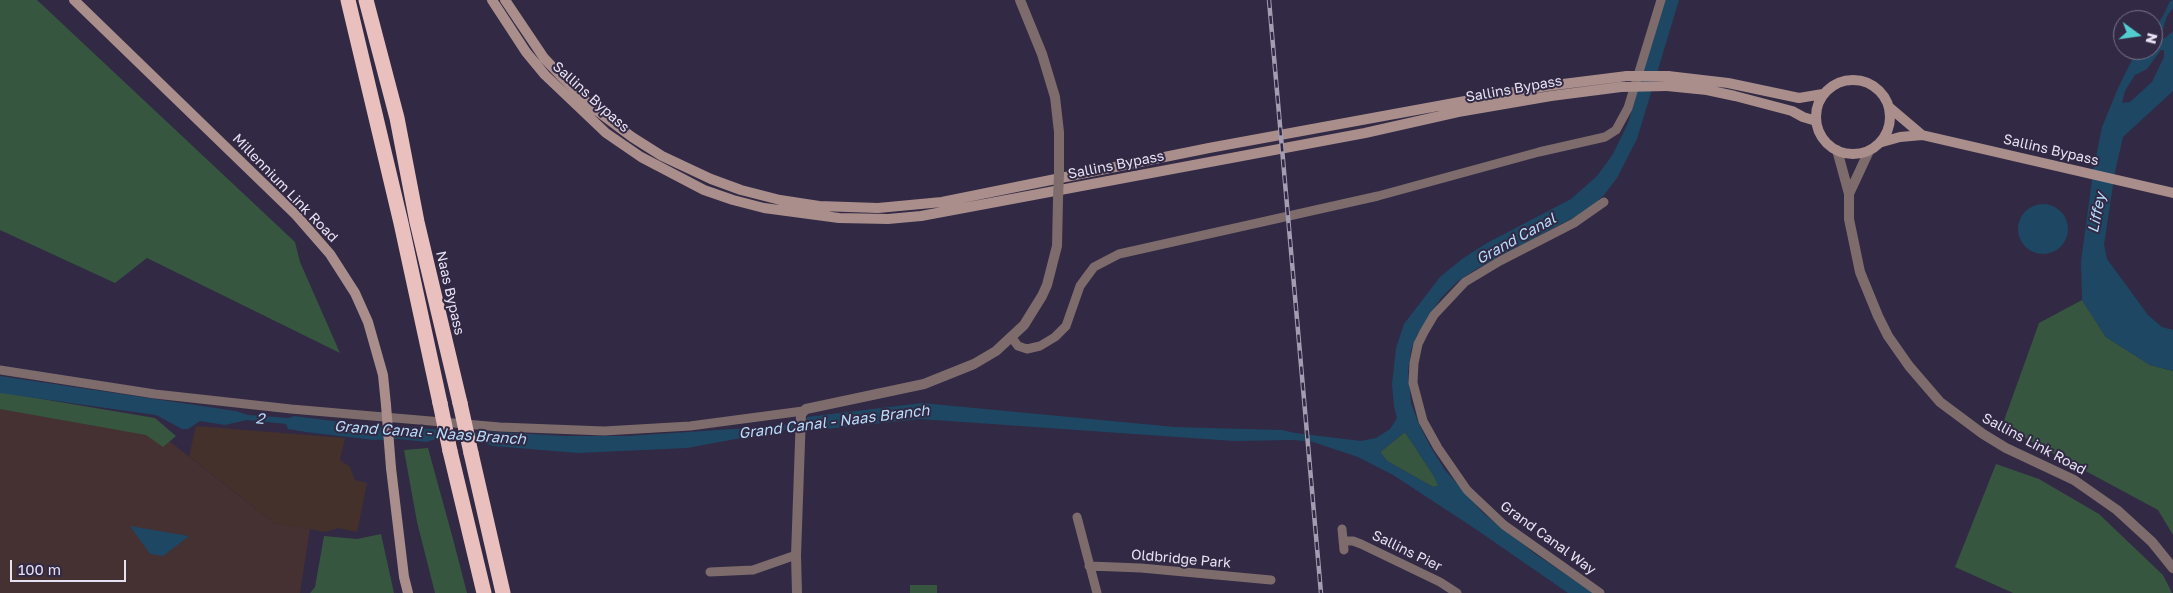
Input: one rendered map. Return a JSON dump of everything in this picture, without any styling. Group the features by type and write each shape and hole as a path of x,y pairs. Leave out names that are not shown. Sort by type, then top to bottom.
{"highway":[{"path":"338,0 401,224"},
{"path":"348,0 401,224 450,451 484,593"},
{"name":"Naas Bypass","path":"366,0 397,118 416,217 503,593"},
{"path":"375,0 416,217"}],"main road":[{"name":"Millennium Link Road","path":"74,0 296,215 330,254 354,293 368,322 383,375 404,577 408,593"},
{"name":"Sallins Bypass","path":"492,0 515,37 545,75 606,133 641,157 704,190 733,200 773,209 839,218 888,219 921,216 1365,133 1467,111 1560,94 1667,81 1792,111 1816,121"},
{"name":"Sallins Bypass","path":"505,0 521,27 544,58 592,108 632,137 676,163 711,179 772,198 819,206 878,208 942,202 1209,148 1547,86 1627,76 1667,81 1728,83 1799,98 1823,94"},
{"path":"1862,80 1872,84 1881,91 1889,107 1891,122 1882,142 1869,151 1858,154 1847,154 1836,150 1821,136 1816,121 1818,104 1823,94 1841,82 1862,80"},
{"name":"Sallins Bypass","path":"1889,107 1922,135"},
{"name":"Sallins Bypass","path":"1882,142 1900,137 1922,135 2173,193"}],"street":[{"path":"0,370 155,394 500,427 614,431 690,426 801,414 924,384 974,364 996,352 1012,338 1029,318 1047,285 1057,246 1059,132 1054,97 1042,54 1020,0"},
{"path":"1012,338 1018,346 1027,350 1040,346 1055,337 1066,326 1080,286 1094,267 1119,254 1378,196 1539,152 1606,136 1616,130 1628,108 1661,0"},
{"name":"Sallins Link Road","path":"1836,150 1849,194 1849,219 1854,247 1868,295 1888,336 1926,388 1940,402 1983,434 2006,448 2074,480 2117,510 2152,542 2173,568"},
{"name":"Sallins Link Road","path":"1849,194 1869,151"},
{"name":"Grand Canal Way","path":"1600,593 1504,525 1468,490 1438,448 1423,421 1412,383 1418,344 1424,332 1438,310 1465,282 1500,260 1574,223 1604,202"},
{"path":"797,593 796,555 801,414"},
{"path":"1076,517 1097,593"},
{"name":"Sallins Pier","path":"1342,529 1343,546 1353,541 1361,544 1440,582 1457,593"},
{"path":"710,572 753,570 796,555"},
{"name":"Oldbridge Park","path":"1089,566 1141,568 1271,580"}],"shaded area":[{"path":"0,403 150,426 274,523 310,529 300,593 0,593"},
{"path":"196,426 345,438 340,460 350,467 355,480 367,483 357,532 338,528 326,532 274,523 189,456"}],"green space":[{"path":"0,0 37,0 295,242 300,262 340,353 147,258 115,283 0,230"},
{"path":"2082,300 2106,337 2150,365 2173,371 2173,535 2158,510 2002,426 2039,323"},
{"path":"0,392 155,418 176,436 163,447 146,435 0,409"},
{"path":"1405,432 1439,486 1433,487 1387,461 1380,452"},
{"path":"428,448 467,593 435,593 417,522 404,450"},
{"path":"1996,464 2039,479 2099,514 2163,575 2172,593 2013,593 1955,567"},
{"path":"381,534 394,593 310,593 315,587 324,536 357,539"},
{"path":"910,585 937,585 937,593 910,593"}],"water":[{"path":"1665,0 1679,0 1637,139 1617,178 1604,195 1586,211 1478,268 1458,281 1441,298 1417,335 1411,350 1408,372 1411,403 1418,422 1445,470 1483,513 1534,553 1593,593 1568,593 1393,475 1358,457 1313,442 1294,440 1234,441 920,419 808,431 807,427 790,429 687,448 578,453 493,446 480,441 436,439 426,442 398,439 374,440 306,432 288,429 286,424 247,420 225,425 200,421 188,429 182,429 156,415 0,393 0,376 236,411 248,415 289,418 294,416 397,429 405,427 479,433 482,431 565,436 627,436 764,427 805,422 807,417 922,403 1175,427 1282,430 1361,441 1376,438 1390,429 1397,418 1392,384 1396,348 1404,324 1440,277 1462,259 1487,243 1571,199 1597,176 1613,154 1628,123","holes":["1405,432 1434,476 1438,486 1433,487 1387,461 1380,452"]},
{"path":"2173,0 2173,8 2167,16 2163,29 2163,16 2170,1"},
{"name":"Liffey","path":"2173,31 2173,91 2123,137 2115,172 2104,245 2107,259 2148,315 2162,327 2173,330 2173,371 2150,365 2106,337 2082,300 2081,261 2094,166 2102,127 2132,60 2154,60 2147,69 2135,75 2125,91 2122,103 2130,102 2152,82 2164,57 2163,39"},
{"path":"2038,204 2048,204 2061,211 2068,224 2068,234 2061,247 2048,254 2038,254 2029,250 2022,243 2018,234 2018,224 2022,215 2029,208"},
{"path":"130,526 189,536 163,556 150,554"}],"railway":[{"path":"1269,0 1321,593"}],"water label":[{"name":"Grand Canal","path":"1516,239"},
{"name":"2","path":"260,419"},
{"name":"Grand Canal - Naas Branch","path":"834,422"},
{"name":"Grand Canal - Naas Branch","path":"430,433"}]}
